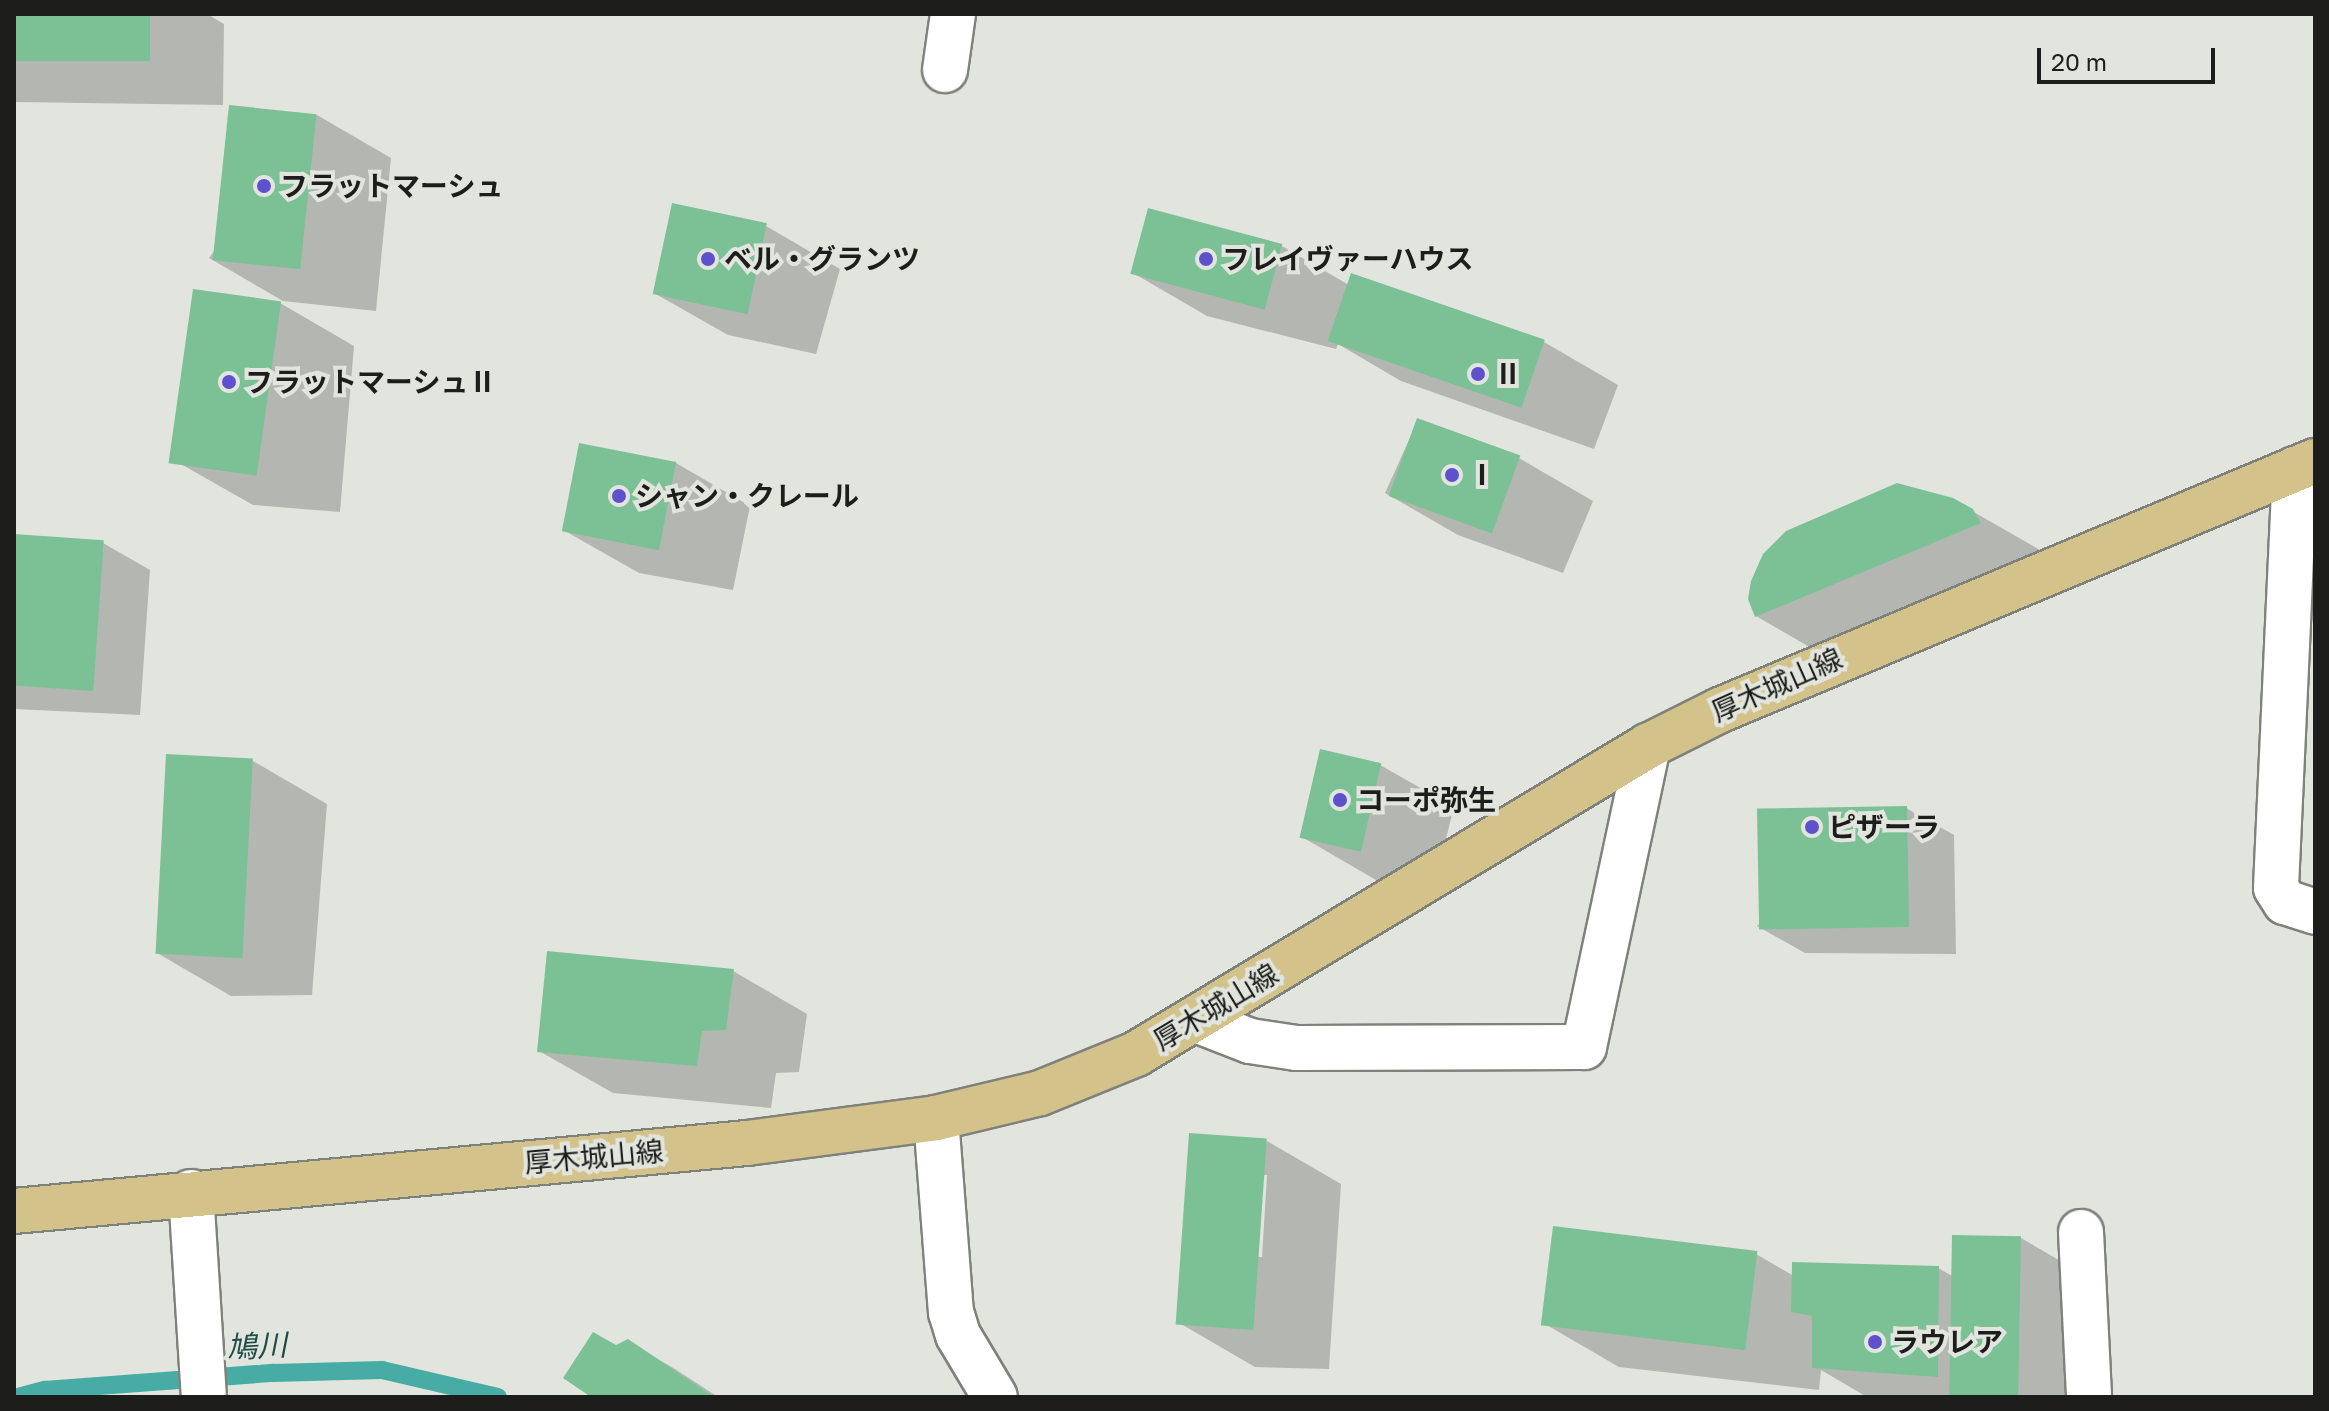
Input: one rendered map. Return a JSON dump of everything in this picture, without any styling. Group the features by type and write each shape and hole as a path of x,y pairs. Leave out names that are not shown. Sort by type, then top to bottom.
{"main road":[{"name":"厚木城山線","path":"14,1211 191,1192 747,1143 936,1118 1077,1081 1196,1020 1648,746 1790,677 2305,465"}],"street":[{"path":"945,70 953,14"},
{"path":"2305,465 2276,888 2285,902 2315,912"},
{"path":"1196,1020 1250,1041 1296,1048 1584,1047 1648,746"},
{"path":"936,1118 951,1312 958,1335 995,1397"},
{"path":"191,1192 204,1397"},
{"path":"2081,1232 2089,1397"}],"building":[{"path":"14,14 150,14 150,61 14,61"},
{"name":"フラットマーシュ","path":"229,105 317,114 300,269 213,260"},
{"name":"ベル・グランツ","path":"672,203 767,223 748,314 653,294"},
{"name":"フレイヴァーハウス","path":"1148,208 1282,244 1265,310 1130,274"},
{"name":"Ⅱ","path":"1351,273 1545,340 1521,408 1328,341"},
{"name":"フラットマーシュⅡ","path":"193,289 281,301 257,476 169,463"},
{"name":"Ⅰ","path":"1417,418 1520,456 1492,534 1389,496"},
{"name":"シャン・クレール","path":"579,443 676,462 659,550 562,531"},
{"path":"1897,483 1953,498 1973,509 1981,523 1755,617 1748,599 1751,581 1763,554 1786,531"},
{"path":"14,534 104,540 93,691 14,685"},
{"name":"コーポ弥生","path":"1320,749 1381,763 1361,852 1300,838"},
{"path":"166,754 253,759 242,958 156,954"},
{"path":"1907,806 1909,927 1759,930 1757,809"},
{"path":"547,951 734,969 726,1030 702,1031 697,1066 537,1052"},
{"path":"1189,1133 1267,1138 1253,1330 1176,1325"},
{"path":"1553,1226 1757,1251 1745,1350 1541,1325"},
{"path":"1952,1235 2021,1236 2018,1397 1949,1397"},
{"name":"ラウレア","path":"1792,1262 1939,1266 1938,1377 1812,1368 1812,1316 1791,1312"},
{"path":"593,1332 616,1345 628,1339 714,1397 591,1397 563,1378"}],"waterway":[{"name":"鳩川","path":"18,1397 45,1390 273,1373 382,1370 498,1397"}],"place":[{"name":"フラットマーシュ","path":"264,186"},
{"name":"ベル・グランツ","path":"708,259"},
{"name":"フレイヴァーハウス","path":"1206,259"},
{"name":"Ⅱ","path":"1478,374"},
{"name":"フラットマーシュⅡ","path":"229,382"},
{"name":"Ⅰ","path":"1452,475"},
{"name":"シャン・クレール","path":"619,496"},
{"name":"コーポ弥生","path":"1340,800"},
{"name":"ピザーラ","path":"1812,827"},
{"name":"ラウレア","path":"1875,1342"}]}
